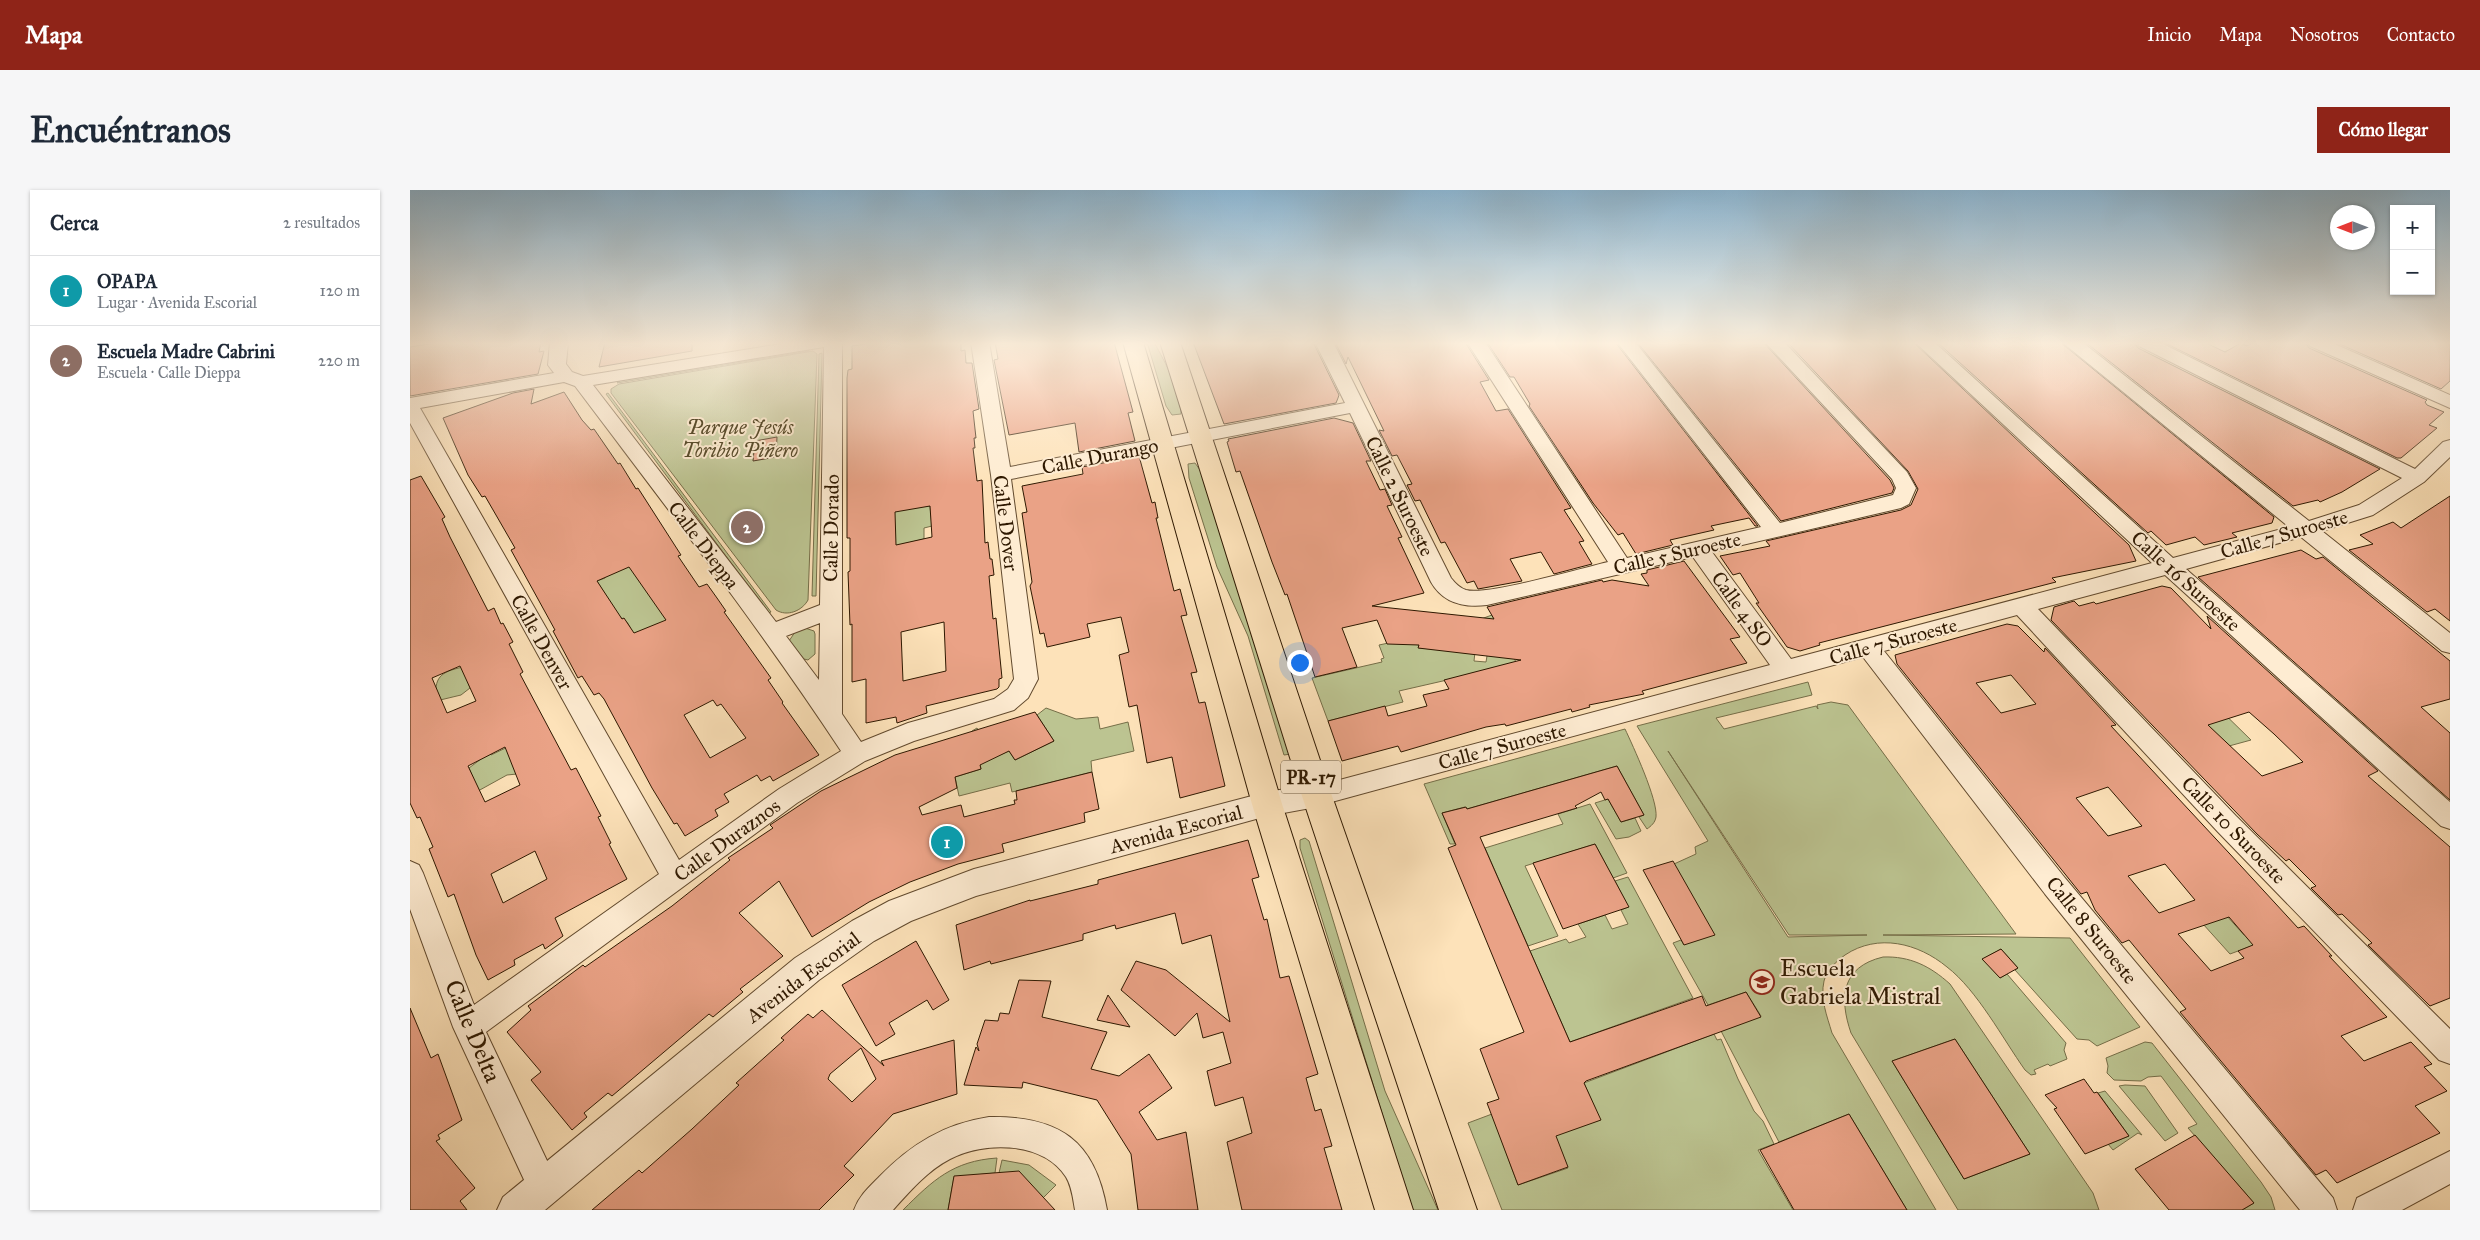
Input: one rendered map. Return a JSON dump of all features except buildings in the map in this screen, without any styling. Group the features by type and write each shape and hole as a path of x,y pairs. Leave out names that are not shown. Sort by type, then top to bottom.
{"main road":[{"name":"PR-17","path":"1147,390 1267,804 1394,1210"},
{"name":"PR-17","path":"1185,390 1317,796 1458,1210"}],"street":[{"path":"410,405 507,390"},
{"name":"Calle Dieppa","path":"582,390 770,633 830,714 856,754"},
{"name":"Calle Dorado","path":"830,714 832,390"},
{"name":"Calle Dover","path":"988,390 1001,475 1026,679 1022,691 1012,701"},
{"name":"Calle 2 Suroeste","path":"1348,390 1442,582 1453,594"},
{"path":"1507,390 1621,566"},
{"path":"1664,390 1774,529"},
{"name":"Calle 5 Suroeste","path":"1453,594 1461,598 1480,599 1774,529 1894,503 1902,499 1906,488 1900,476 1819,390"},
{"name":"Calle 16 Suroeste","path":"1976,390 2170,567 2450,818"},
{"path":"2131,390 2449,642"},
{"path":"2240,390 2417,478"},
{"path":"2422,390 2450,402"},
{"name":"Calle Denver","path":"410,405 675,877"},
{"name":"Calle Durango","path":"1001,475 1356,406"},
{"name":"Calle 7 Suroeste","path":"1317,796 2306,529 2366,510 2417,478 2450,446"},
{"name":"Calle 4 SO","path":"1698,548 1786,670"},
{"name":"Calle 10 Suroeste","path":"2022,606 2227,824 2450,1050"},
{"path":"770,633 830,610"},
{"name":"Calle 8 Suroeste","path":"1868,647 2055,886 2321,1210"},
{"name":"Calle Duraznos","path":"468,1027 788,796 856,754 908,733 1001,706 1012,701"},
{"name":"Avenida Escorial","path":"516,1210 807,969 863,931 885,919 940,895 974,883 1267,804 1317,796"},
{"name":"Calle Delta","path":"410,872 468,1027 543,1186"},
{"path":"870,1210 909,1171 937,1148 957,1139 979,1133 1005,1132 1031,1136 1052,1144 1072,1158 1087,1186 1091,1210"},
{"path":"2369,1210 2450,1167"}],"green space":[{"name":"Parque Jesús Toribio Piñero","path":"611,390 816,390 808,600 802,607 789,613 776,610 611,393"},
{"path":"818,390 821,390 816,596 812,596"},
{"path":"1161,390 1176,390 1181,414 1172,415 1166,406"},
{"path":"608,393 771,612 768,613 606,394"},
{"path":"1195,463 1200,470 1291,754 1284,755 1248,636 1217,567 1189,478 1188,464"},
{"path":"930,506 932,526 924,528 924,539 895,546 894,507"},
{"path":"631,545 667,622 632,635 628,624 619,617 597,581 605,578"},
{"path":"1492,615 1517,664 1399,691 1403,702 1328,721 1312,678 1382,662 1381,659 1384,658 1379,645 1398,641 1419,645 1419,648 1475,652 1474,661 1486,662 1489,644 1481,619"},
{"path":"805,628 814,631 815,634 815,654 808,660 804,659 789,641 795,632"},
{"path":"463,667 470,688 461,695 436,701 436,686 440,677 449,671"},
{"path":"1808,682 1812,695 1716,718 1724,729 1816,706 1818,709 1817,705 1831,702 1848,705 2016,934 1883,935 2070,938 2140,1027 2097,1046 2089,1040 2077,1039 2015,970 2018,968 2001,949 1983,959 2000,978 2007,974 2066,1043 2064,1050 2067,1059 2034,1070 2036,1074 2031,1075 2025,1070 1969,988 1947,967 1923,952 1898,944 1871,944 1858,948 1838,960 1825,977 1823,994 1828,1020 1832,1033 1936,1210 1907,1210 1849,1114 1779,1142 1721,1031 1761,1016 1746,992 1708,1005 1673,943 1681,940 1684,945 1674,864 1696,854 1695,847 1708,841 1637,726","holes":["1668,751 1789,935 1867,935 1788,937"]},
{"path":"2207,697 2251,740 2229,746 2208,725"},
{"path":"1046,708 1076,719 1098,717 1100,729 1128,722 1134,751 1091,761 1092,772 1012,792 1010,783 959,796 955,777 981,769 972,731 977,728 995,757 1009,751 1015,760 1054,741 1037,715"},
{"path":"1625,729 1644,773 1656,809 1655,821 1647,829 1639,817 1644,815 1617,766 1467,809 1465,807 1442,813 1455,844 1450,844 1424,784"},
{"path":"479,733 491,755 535,734 527,773 507,775 478,791 469,768 481,759"},
{"path":"1608,799 1621,822 1635,818 1641,831 1629,837 1616,839 1595,803"},
{"path":"1590,804 1627,873 1613,878 1595,844 1525,866 1558,936 1528,946 1485,848 1563,824 1558,814"},
{"path":"1305,838 1309,841 1385,1091 1438,1210 1412,1210 1300,848 1300,840"},
{"path":"1628,877 1693,998 1570,1042 1530,951 1566,939 1569,943 1586,937 1578,924 1605,915 1612,929 1628,924 1621,910 1628,907 1615,881"},
{"path":"2226,915 2244,935 2256,931 2265,941 2230,954 2203,924"},
{"path":"1883,957 1911,960 1927,967 1950,984 2093,1193 2099,1210 1958,1210 1851,1033 1845,1008 1847,986 1851,976 1869,962","holes":["1955,1039 2030,1154 1964,1179 1892,1061"]},
{"path":"1714,1034 1717,1040 1721,1039 1754,1111 1763,1121 1774,1144 1758,1150 1793,1210 1502,1210 1468,1123 1492,1114 1518,1185 1568,1168 1542,1103 1570,1130 1600,1120 1584,1083"},
{"path":"2145,1042 2152,1043 2261,1182 2271,1197 2275,1210 2242,1210 2254,1203 2188,1128 2197,1124 2161,1076 2148,1077 2141,1081 2114,1080 2107,1073 2106,1058"},
{"path":"2119,1086 2145,1086 2178,1133 2165,1141"},
{"path":"2105,1091 2142,1135 2138,1133 2113,1150 2108,1144 2129,1136 2098,1093"},
{"path":"997,1158 995,1173 954,1177 948,1210 903,1210 934,1181 945,1174 968,1163"},
{"path":"1002,1160 1029,1165 1056,1185 1043,1198 999,1173"}],"place":[{"name":"Escuela Madre Cabrini","path":"747,527"},
{"name":"OPAPA","path":"947,842"},
{"name":"Escuela Gabriela Mistral","path":"1762,982"}]}
